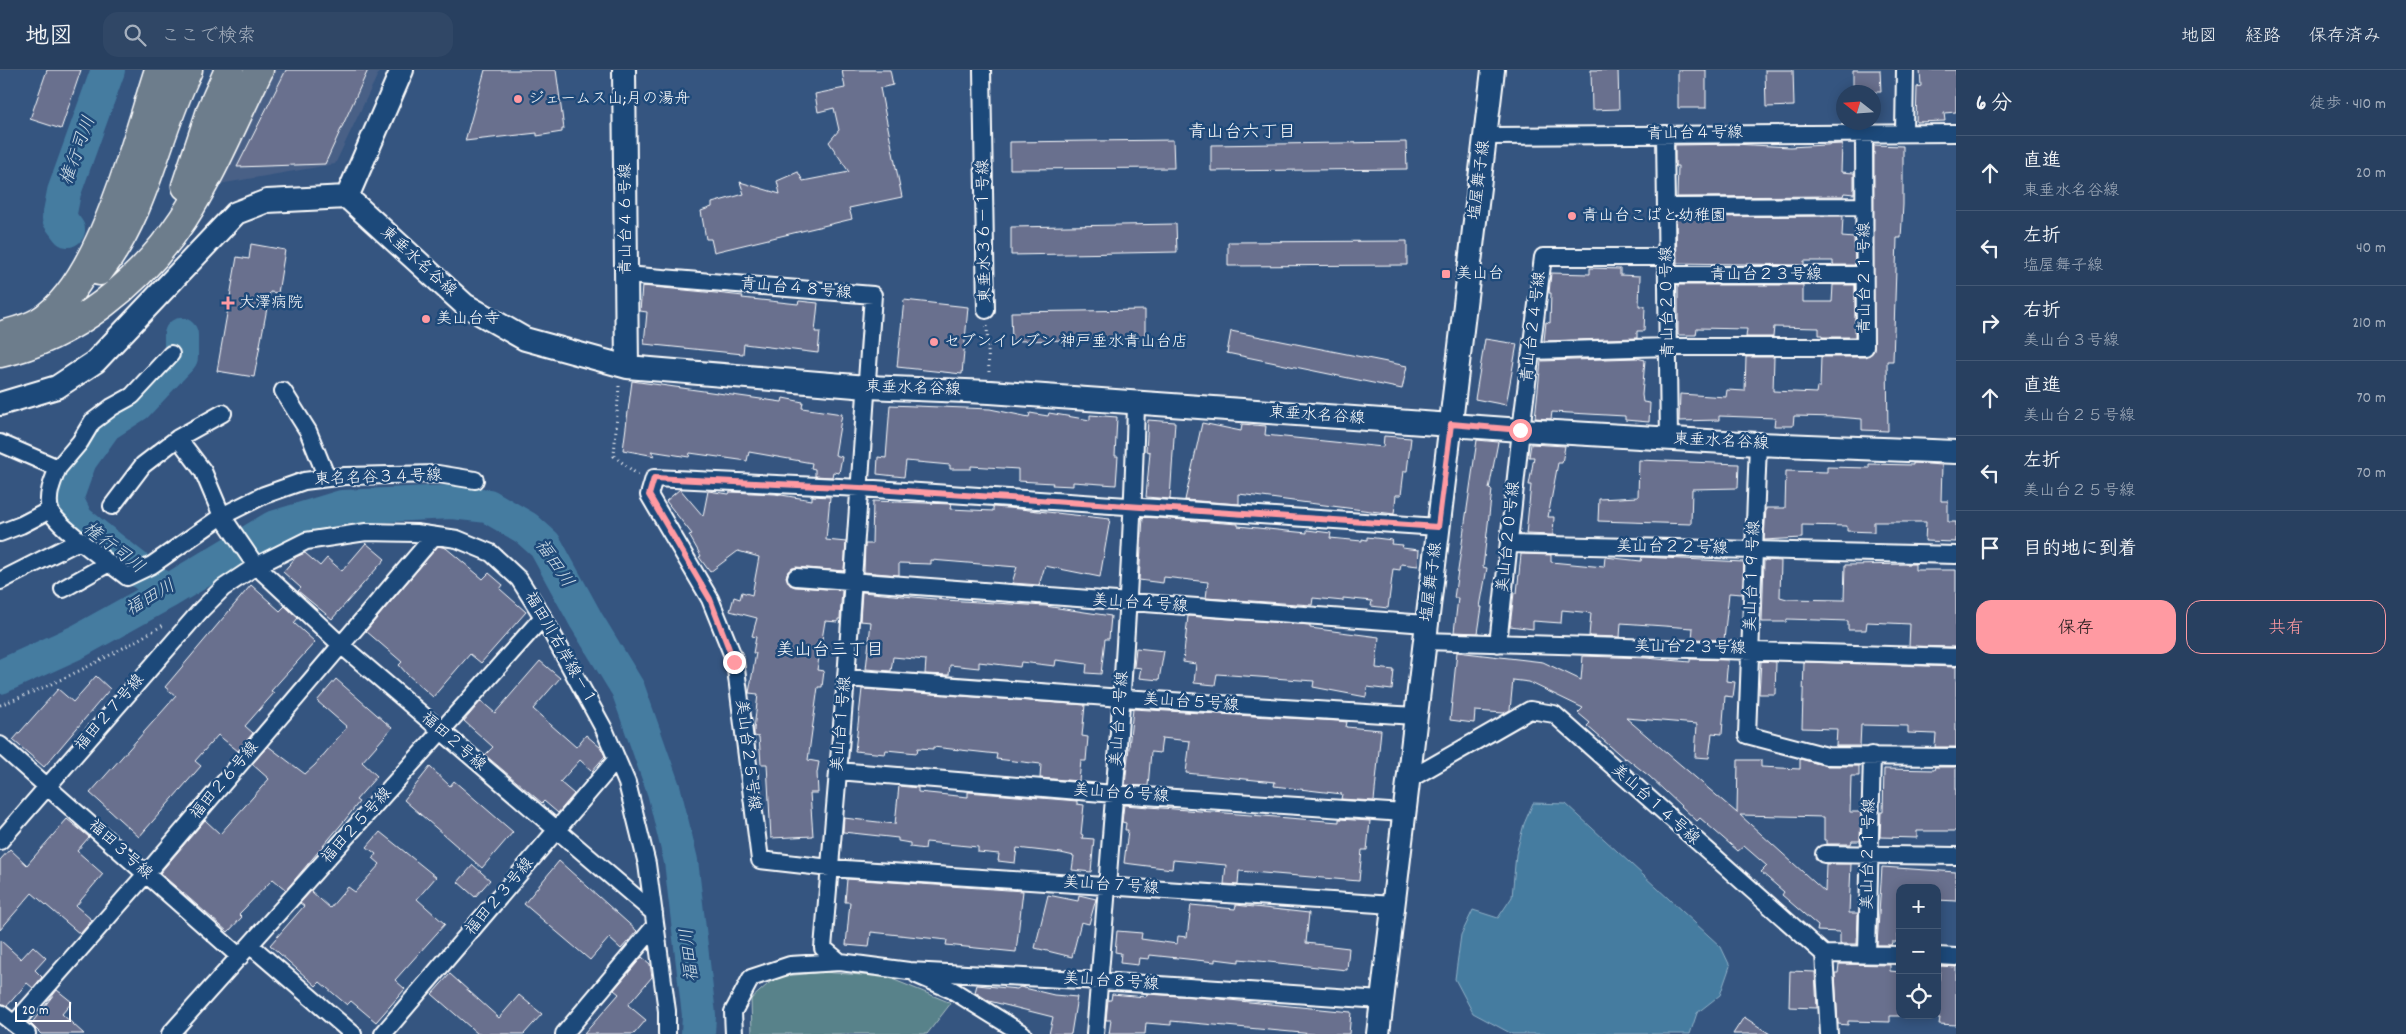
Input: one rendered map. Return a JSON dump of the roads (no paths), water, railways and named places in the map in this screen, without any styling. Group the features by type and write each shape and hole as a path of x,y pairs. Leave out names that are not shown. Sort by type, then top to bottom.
{"highway":[{"path":"40,322 66,298 98,246 117,197 159,70"},
{"path":"0,336 40,322 90,282 110,258 147,183 188,70"},
{"path":"144,267 170,226 212,108 229,70"},
{"path":"0,353 34,345 79,322 101,306 144,267 183,220 200,190 258,70"}],"street":[{"path":"0,404 57,387 95,362 236,213 267,201 347,197 402,70"},
{"name":"青山台４６号線","path":"624,70 626,275 624,366"},
{"name":"東垂水３６－１号線","path":"982,70 986,310"},
{"name":"塩屋舞子線","path":"1378,1034 1493,70"},
{"path":"1904,70 1904,132"},
{"name":"青山台４号線","path":"1486,136 1864,132 1956,133"},
{"name":"青山台２１号線","path":"1668,347 1865,347 1864,132"},
{"name":"青山台２０号線","path":"1666,134 1669,439"},
{"name":"東垂水名谷線","path":"347,197 465,305 525,339 624,366 867,387 990,392 1136,404 1520,430 1758,444 1956,452"},
{"path":"1667,207 1864,206"},
{"name":"青山台２４号線","path":"1520,430 1543,258 1667,257"},
{"name":"青山台４８号線","path":"626,275 873,295 867,387"},
{"name":"青山台２３号線","path":"1667,275 1865,275"},
{"path":"1531,351 1668,347"},
{"path":"0,533 21,525 50,510 51,486 58,468 80,442 92,422 112,406 132,396 171,354"},
{"name":"美山台１号線","path":"840,962 823,948 846,678 867,387"},
{"path":"283,391 308,432 327,478"},
{"name":"美山台２号線","path":"1096,1034 1122,698 1134,508 1136,404"},
{"path":"112,506 143,465 178,438 223,413"},
{"name":"美山台２０号線","path":"1498,644 1520,430"},
{"name":"福田２号線","path":"178,438 203,471 222,516 256,566 341,645 556,830 654,920"},
{"path":"0,443 58,468"},
{"name":"美山台１９号線","path":"1758,444 1747,736 1827,756 1956,757"},
{"name":"東名名谷３４号線","path":"50,510 60,523 127,578 152,565 222,516 264,495 304,481 327,478 438,474 475,480"},
{"name":"美山台２５号線","path":"830,868 760,860 734,662 710,599 649,495 654,478 860,488"},
{"path":"860,488 1134,508 1438,527"},
{"name":"福田川右岸線－１","path":"223,588 256,566 306,541 366,532 457,539 491,553 520,579 586,695 627,783 644,855 667,1011 667,1034"},
{"name":"福田２６号線","path":"20,1029 146,874 434,536"},
{"path":"0,580 81,540"},
{"name":"美山台２２号線","path":"1508,544 1956,555"},
{"path":"63,589 109,563"},
{"name":"美山台４号線","path":"796,578 1128,603 1425,633"},
{"name":"福田２７号線","path":"0,841 201,610 223,588"},
{"name":"福田２５号線","path":"170,1034 543,617"},
{"name":"美山台２３号線","path":"1425,633 1498,644 1956,657"},
{"name":"美山台５号線","path":"846,678 1122,698 1415,716"},
{"name":"美山台１４号線","path":"1408,780 1530,710 1554,714 1824,954"},
{"name":"福田３号線","path":"0,745 146,874 353,1034"},
{"name":"美山台２１号線","path":"1867,954 1872,755"},
{"name":"福田２３号線","path":"383,1034 617,759"},
{"name":"美山台６号線","path":"838,772 1114,794 1404,813"},
{"path":"1824,854 1956,856"},
{"name":"美山台７号線","path":"830,868 1393,906"},
{"path":"564,1034 654,920"},
{"path":"1829,1034 1824,954 1896,955"},
{"path":"1941,956 1956,957"},
{"name":"美山台８号線","path":"734,1034 733,1012 751,978 790,965 840,962 908,971 1100,981 1382,1000"},
{"path":"908,971 952,990 1023,1034"},
{"path":"0,1013 20,1029"}],"waterway":[{"name":"権行司川","path":"68,230 59,218 64,192 108,70"},
{"name":"権行司川","path":"167,592 77,521 66,499 80,460 105,425 136,405 181,357 181,335"},
{"name":"福田川","path":"0,677 77,642 167,592 273,528 342,507 452,502 488,506 526,528 545,545 586,620 628,689 664,791 681,861 699,1015 698,1034"}],"place":[{"name":"ジェームス山;月の湯舟","path":"518,99"},
{"name":"青山台こばと幼稚園","path":"1572,216"},
{"name":"美山台","path":"1446,274"},
{"name":"大澤病院","path":"228,303"},
{"name":"美山台寺","path":"426,319"},
{"name":"セブンイレブン 神戸垂水青山台店","path":"934,342"}],"district":[{"name":"青山台六丁目","path":"1242,133"},
{"name":"美山台三丁目","path":"830,651"}]}
